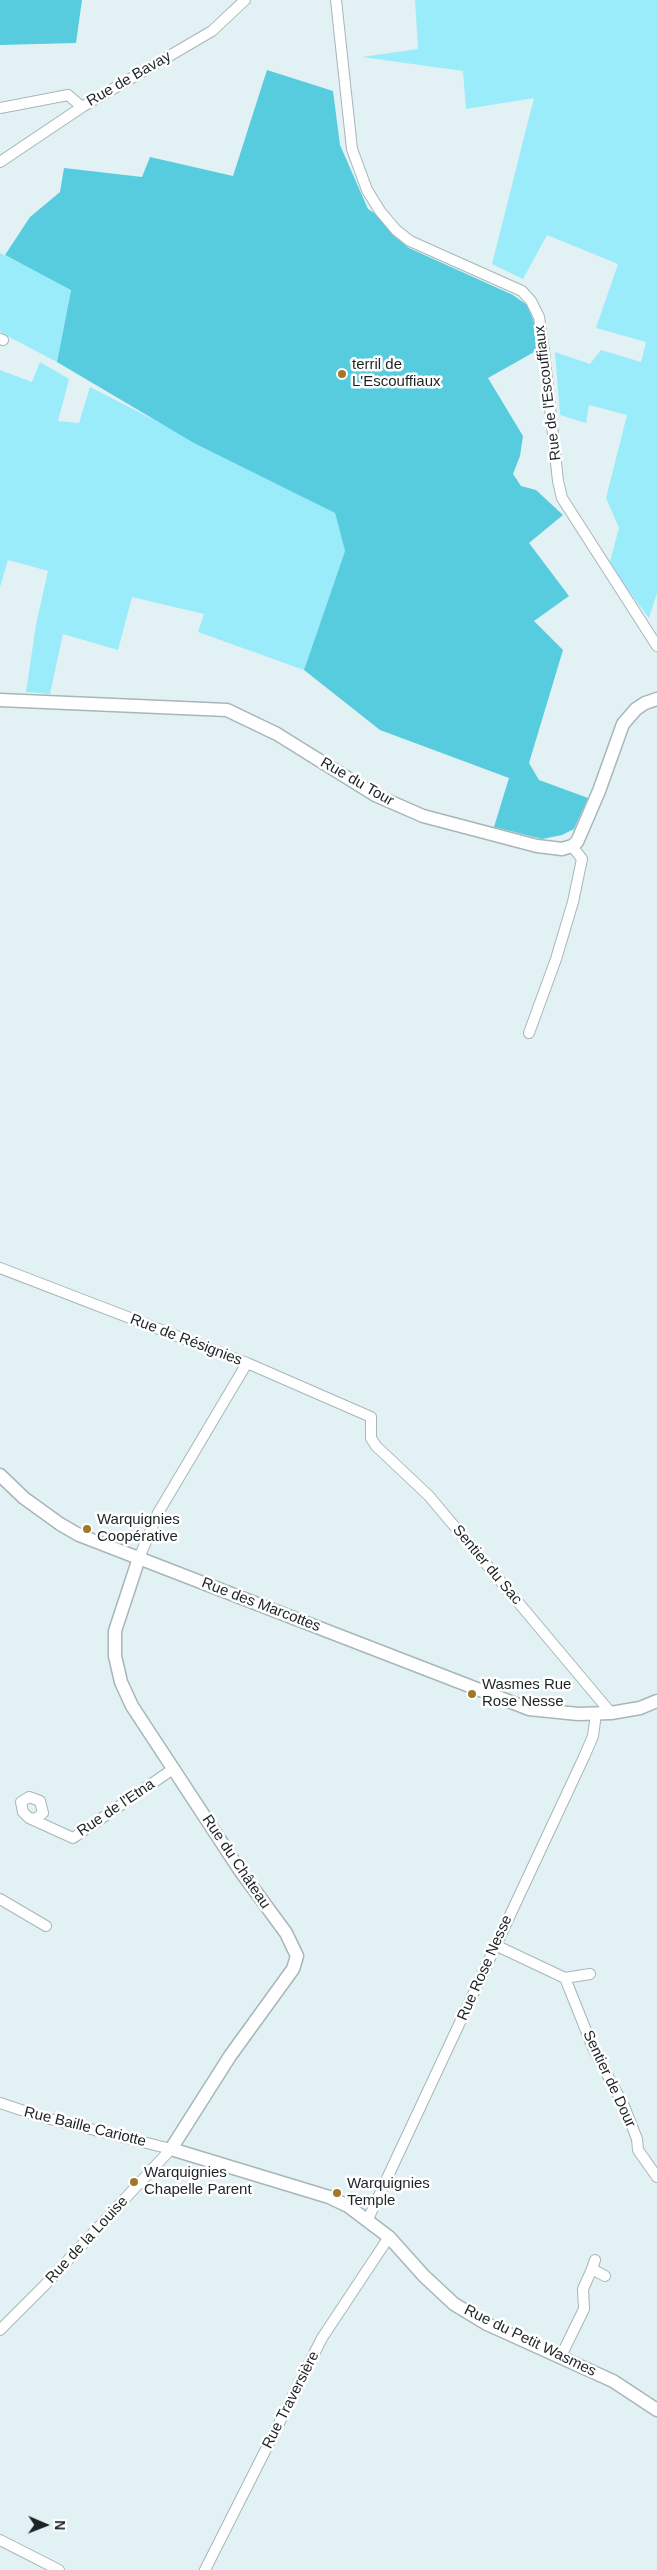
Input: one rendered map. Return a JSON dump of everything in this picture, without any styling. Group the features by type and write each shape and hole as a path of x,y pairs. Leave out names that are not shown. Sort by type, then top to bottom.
{"street":[{"name":"Rue de Bavay","path":"0,108 68,95 82,107 212,31 245,0"},
{"name":"Rue de l'Escouffiaux","path":"336,0 352,150 367,190 380,211 396,230 410,241 522,292 531,301 539,317 558,481 562,498 657,646"},
{"path":"0,162 82,107"},
{"path":"529,1033 573,902 582,859 572,846 576,842 592,809 623,724 645,702 657,699"},
{"name":"Rue du Tour","path":"0,700 227,710 277,734 375,795 423,816 537,846 562,849 572,846"},
{"name":"Rue de Résignies","path":"0,1268 248,1363 371,1417"},
{"path":"139,1558 158,1513 248,1363"},
{"name":"Sentier du Sac","path":"371,1417 371,1438 376,1446 413,1478 434,1501 611,1713"},
{"name":"Rue des Marcottes","path":"0,1475 24,1498 79,1535 529,1709 555,1713 596,1714 640,1708 657,1701"},
{"name":"Rue du Château","path":"139,1558 116,1626 116,1663 121,1682 130,1703 240,1871 286,1933 294,1947 297,1958 291,1972 230,2056 171,2149"},
{"name":"Rue Rose Nesse","path":"368,2220 593,1736 596,1714"},
{"name":"Rue de l'Etna","path":"29,1818 73,1838 173,1769"},
{"path":"0,1899 46,1926"},
{"path":"495,1945 566,1978 590,1974"},
{"name":"Sentier de Dour","path":"566,1978 593,2048 624,2106 638,2139 638,2150 657,2177"},
{"name":"Rue Baille Cariotte","path":"0,2103 42,2117 171,2149"},
{"name":"Rue du Petit Wasmes","path":"171,2149 329,2197 368,2220 389,2237 424,2276 454,2304 487,2324 613,2381 657,2410"},
{"name":"Rue de la Louise","path":"0,2330 49,2281 171,2149"},
{"name":"Rue Traversière","path":"205,2570 322,2338 389,2237"},
{"path":"561,2356 584,2309 583,2289 594,2265 605,2276"},
{"path":"0,2540 59,2570"}],"shaded area":[{"path":"0,0 82,0 76,43 0,45"},
{"path":"415,0 657,0 657,593 649,618 609,565 619,528 606,498 627,415 589,405 586,423 560,415 555,352 590,364 601,350 641,362 646,342 596,328 618,264 547,235 523,279 492,264 534,98 466,109 463,71 362,57 418,49"},
{"path":"267,70 333,91 340,145 368,209 379,216 394,236 409,248 513,295 527,305 534,322 536,351 488,378 523,436 520,456 513,474 521,486 536,490 563,515 529,543 569,596 534,621 563,650 529,763 539,780 588,798 574,829 562,835 542,839 494,827 509,778 380,730 304,670 345,551 335,513 194,443 57,362 71,290 5,255 30,217 60,192 64,168 142,177 150,157 233,176"},
{"path":"0,253 71,289 57,362 0,332"},
{"path":"40,362 69,379 58,421 79,423 90,387 335,513 345,551 304,670 198,632 204,614 132,597 118,650 63,634 50,694 26,692 36,625 48,571 8,560 0,587 0,370 32,382"}],"place":[{"name":"terril de L'Escouffiaux","path":"342,374"},
{"name":"Warquignies Coopérative","path":"87,1529"},
{"name":"Wasmes Rue Rose Nesse","path":"472,1694"},
{"name":"Warquignies Chapelle Parent","path":"134,2182"},
{"name":"Warquignies Temple","path":"337,2193"}]}
